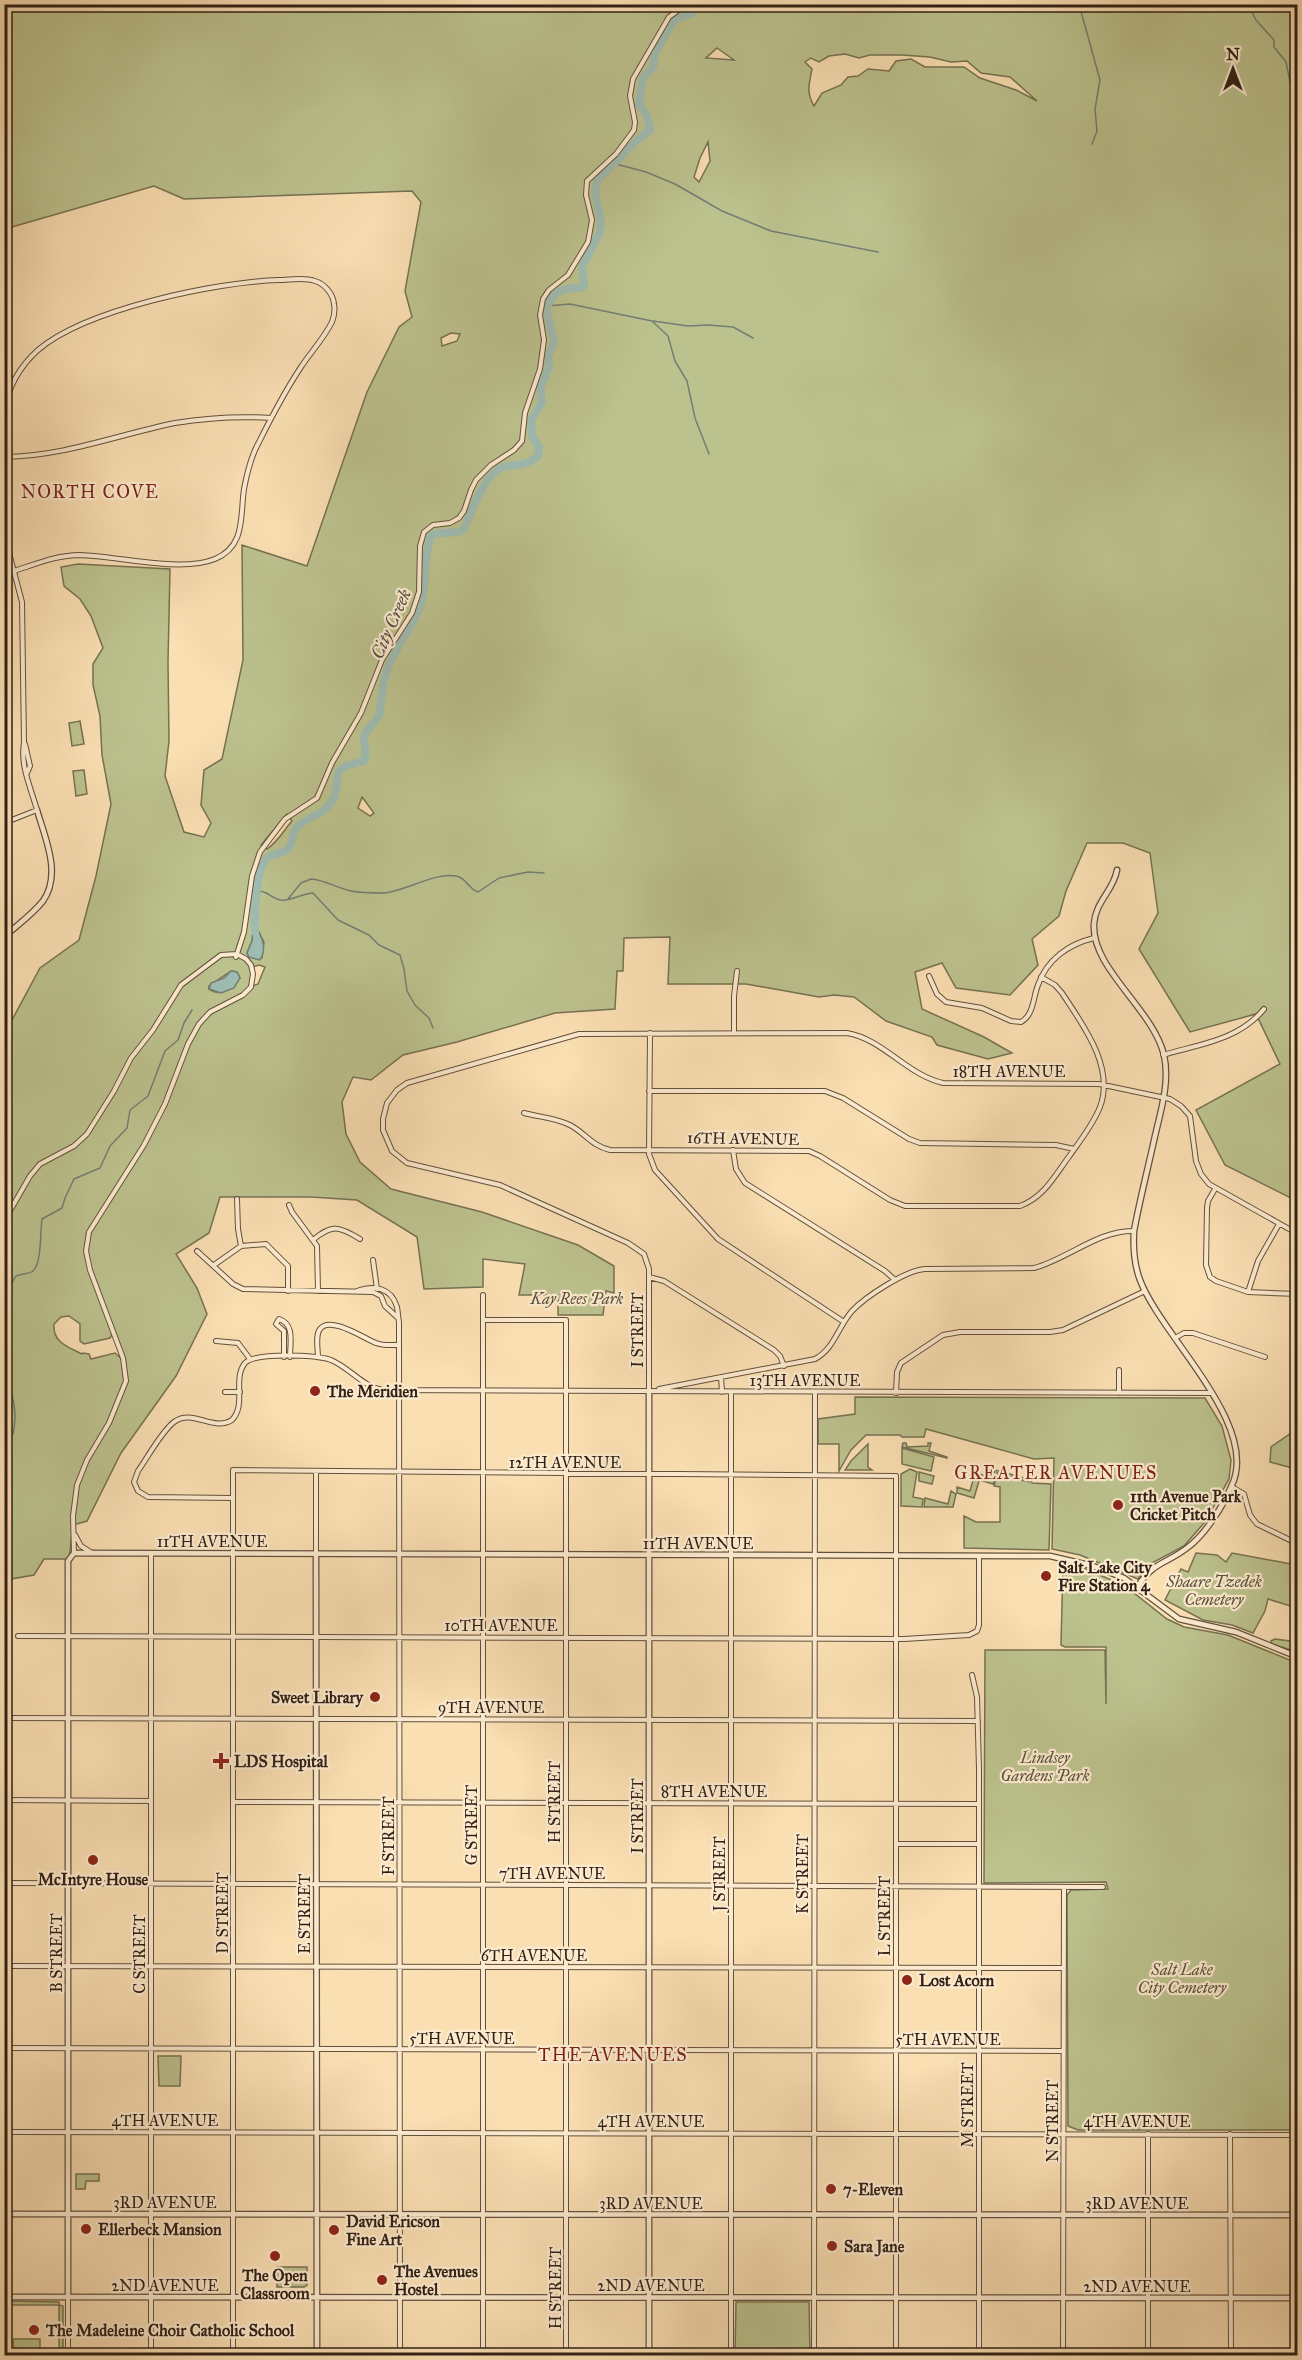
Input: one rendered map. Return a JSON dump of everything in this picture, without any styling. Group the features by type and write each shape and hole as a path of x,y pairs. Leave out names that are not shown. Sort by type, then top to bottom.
{"street":[{"path":"237,955 244,932 254,868 260,852 285,819 317,798 332,763 362,713 382,660 412,612 419,591 420,546 424,532 433,525 450,523 459,518 463,514 476,480 522,441 525,413 540,369 544,337 540,315 543,299 549,290 568,275 588,242 592,220 586,195 587,181 616,154 634,130 635,122 630,96 635,75 669,17 687,4"},
{"path":"4,412 12,385 30,357 60,336 105,316 186,292 240,283 312,280 318,282 329,292 335,305 332,321 271,418 249,467 239,536 223,554 197,564 123,561 73,555 51,559 14,571"},
{"path":"4,457 62,452 190,421 271,418"},
{"path":"4,534 23,612 23,767 27,773 51,862 50,885 42,902 4,937"},
{"path":"4,823 14,817 37,810"},
{"path":"1117,870 1116,877 1096,912 1094,938 1102,956 1153,1028 1164,1055 1166,1072 1164,1097 1134,1231 1135,1264 1145,1291 1211,1393 1230,1429 1236,1444 1237,1469 1232,1487 1195,1541 1153,1567 1137,1586"},
{"path":"929,976 937,994 946,1002 982,1008 1018,1023 1029,1016 1041,977 1049,964 1077,944 1094,938"},
{"path":"4,1221 30,1176 40,1164 74,1146 87,1134 114,1092 131,1058 153,1030 181,985 217,957 226,954 237,955 251,965 254,977 251,987 243,995 210,1012 199,1024 188,1044 165,1104 144,1145 89,1232 86,1251 90,1270 122,1355 126,1381 109,1423 81,1472 74,1499 74,1553"},
{"path":"734,1033 734,996 737,972"},
{"path":"1041,977 1055,985 1065,996 1098,1055 1104,1084"},
{"path":"1164,1055 1236,1033 1252,1023 1264,1009"},
{"path":"650,1033 649,1150 655,1170 718,1239 844,1322"},
{"name":"18TH AVENUE","path":"395,1154 384,1135 384,1113 393,1094 407,1083 571,1035 852,1034 866,1040 924,1076 942,1083 1104,1084 1164,1097"},
{"name":"16TH AVENUE","path":"524,1113 565,1123 575,1128 593,1144 604,1148 797,1150 814,1153 890,1200 905,1206 1010,1207 1026,1204 1042,1193 1095,1117 1102,1101 1104,1084"},
{"path":"650,1091 825,1091 839,1095 909,1139 920,1143 1056,1145 1074,1149"},
{"path":"1164,1097 1182,1106 1190,1116 1194,1152 1198,1168 1205,1179 1215,1189 1298,1234"},
{"path":"733,1150 736,1169 745,1183 885,1271 895,1280"},
{"name":"I STREET","path":"395,1154 416,1167 500,1185 628,1243 640,1251 646,1259 649,1278 649,2355"},
{"path":"1215,1189 1207,1204 1207,1271 1216,1281 1248,1292 1298,1294"},
{"path":"237,1199 241,1246"},
{"path":"289,1205 318,1248 318,1291"},
{"path":"1248,1292 1258,1261 1279,1224"},
{"path":"313,1240 325,1230 335,1228 360,1239"},
{"path":"649,1391 810,1361 823,1354 856,1308 906,1273 920,1270 1034,1268 1051,1263 1113,1233 1134,1231"},
{"path":"214,1265 241,1246 261,1243 273,1249 288,1266 288,1291"},
{"path":"197,1251 233,1284 243,1289 384,1290 397,1307 398,1317"},
{"path":"373,1260 376,1290 385,1306 398,1317"},
{"path":"649,1278 664,1281 774,1350 780,1356 784,1366"},
{"path":"896,1393 897,1372 901,1363 943,1335 954,1332 1059,1331 1145,1291"},
{"name":"G STREET","path":"483,1295 483,2355"},
{"name":"F STREET","path":"398,1317 400,2355"},
{"path":"284,1357 284,1331 276,1324 279,1319 285,1321 290,1328 290,1357"},
{"name":"H STREET","path":"483,1320 566,1320 566,2355"},
{"path":"233,1498 148,1497 138,1491 134,1482 138,1471 173,1422 188,1417 217,1425 229,1422 239,1411 242,1370 250,1359 318,1357 318,1332 326,1326 344,1328 379,1344 399,1344"},
{"path":"1175,1338 1184,1333 1194,1333 1265,1357"},
{"path":"216,1341 238,1343 250,1359"},
{"name":"13TH AVENUE","path":"318,1357 336,1362 377,1389 399,1390 1211,1393"},
{"path":"1119,1370 1119,1393"},
{"path":"721,1377 722,1392"},
{"path":"225,1392 240,1392"},
{"name":"J STREET","path":"731,1392 731,2355"},
{"name":"K STREET","path":"814,2355 815,1393"},
{"name":"12TH AVENUE","path":"233,1470 896,1476"},
{"name":"D STREET","path":"233,1470 233,2355"},
{"name":"E STREET","path":"316,1472 317,2355"},
{"name":"L STREET","path":"896,1476 896,2355"},
{"path":"1232,1487 1244,1494 1250,1515 1257,1524 1298,1544"},
{"path":"74,1534 81,1546 93,1553"},
{"name":"11TH AVENUE","path":"74,1553 1050,1556 1075,1560 1109,1572 1137,1586 1179,1619 1236,1632 1298,1657"},
{"name":"B STREET","path":"68,2355 68,1561 74,1553"},
{"name":"C STREET","path":"151,1553 151,2355"},
{"name":"10TH AVENUE","path":"18,1636 897,1639 969,1635 977,1631 979,1625 979,1556"},
{"name":"M STREET","path":"972,1675 976,1691 978,1722 979,1804 979,2355"},
{"name":"9TH AVENUE","path":"4,1718 978,1722"},
{"path":"4,1800 151,1801"},
{"name":"8TH AVENUE","path":"234,1802 979,1804"},
{"path":"896,1844 979,1844"},
{"name":"7TH AVENUE","path":"4,1883 1102,1887"},
{"name":"N STREET","path":"1063,2355 1064,1887"},
{"name":"6TH AVENUE","path":"4,1966 1063,1968"},
{"name":"5TH AVENUE","path":"4,2048 1063,2051"},
{"name":"4TH AVENUE","path":"4,2132 1298,2135"},
{"path":"1148,2134 1148,2355"},
{"path":"1230,2134 1231,2355"},
{"name":"3RD AVENUE","path":"4,2214 1298,2215"},
{"name":"2ND AVENUE","path":"4,2297 1298,2298"}],"green space":[{"name":"Kay Rees Park","path":"4,5 1297,5 1297,1201 1225,1165 1196,1110 1280,1064 1256,1014 1190,1032 1139,949 1158,913 1150,853 1123,843 1087,843 1066,891 1059,916 1032,939 1038,965 1010,995 956,988 942,963 915,972 922,1009 984,1037 1012,1053 988,1059 937,1045 932,1037 886,1021 854,997 834,995 819,997 746,984 668,984 670,937 624,938 623,971 617,971 615,1009 555,1013 457,1042 403,1055 371,1080 353,1077 342,1102 346,1134 360,1162 391,1189 482,1212 578,1245 614,1266 614,1293 606,1291 603,1315 558,1315 558,1295 519,1295 525,1264 483,1259 483,1287 424,1289 417,1237 357,1200 311,1197 220,1197 209,1233 176,1254 197,1288 207,1314 176,1376 121,1453 87,1521 73,1525 69,1559 44,1559 34,1575 5,1580 5,1033 40,968 79,940 96,876 111,804 102,755 100,716 93,685 93,664 103,648 91,616 80,599 64,586 61,567 78,564 170,569 169,741 165,776 184,832 204,837 211,823 201,805 204,770 222,759 243,660 242,545 307,566 367,392 399,327 412,317 405,291 421,202 412,191 184,199 154,186 5,229","holes":["717,48 734,60 706,58","845,54 859,58 870,55 902,55 930,57 951,62 967,61 981,73 1010,77 1037,101 1016,90 980,78 964,67 925,67 911,59 896,61 889,71 868,69 858,76 848,77 841,85 822,93 814,106 809,92 812,69 805,62 811,58 819,62 829,56","708,142 710,161 699,182 694,177 700,158","451,333 460,334 457,341 442,346 441,338","362,797 374,813 370,816 358,808","287,814 292,821 267,849 261,845","254,924 264,942 262,958 249,957 247,953 252,941","259,965 265,967 258,984 252,986 252,967","231,971 237,972 240,978 229,988 222,992 209,989 209,986","69,1316 80,1324 80,1341 84,1344 110,1338 113,1333 123,1360 115,1353 91,1359 89,1354 82,1354 58,1340 54,1324 61,1317"]},
{"path":"80,721 84,744 72,746 69,723"},
{"path":"84,770 87,794 76,796 73,771"},
{"path":"855,1397 1205,1398 1222,1426 1231,1460 1229,1479 1205,1522 1184,1546 1148,1565 1138,1579 1080,1555 1052,1549 1054,1458 1034,1459 926,1429 924,1437 866,1435 851,1450 839,1471 839,1444 818,1444 818,1419 855,1414"},
{"path":"1297,1429 1297,1476 1292,1468 1270,1462 1271,1447"},
{"path":"903,1443 906,1443 907,1447 928,1446 928,1443 931,1443 929,1451 947,1458 902,1447"},
{"path":"868,1444 868,1467 872,1470 845,1470 851,1461"},
{"path":"902,1448 934,1457 931,1471 902,1464"},
{"path":"910,1469 917,1472 913,1497 923,1499 922,1507 901,1506 901,1474"},
{"path":"995,1470 1031,1480 1032,1483 1051,1484 1049,1550 964,1548 964,1516 976,1522 1000,1522 1000,1487 994,1486 997,1475 1030,1482 997,1473 993,1484 978,1478 979,1474 993,1478"},
{"path":"919,1472 934,1476 932,1484 919,1481"},
{"path":"974,1477 979,1481 974,1498 957,1493 957,1487 970,1491"},
{"path":"951,1491 956,1494 953,1507 924,1507 925,1498 948,1504"},
{"name":"Shaare Tzedek Cemetery","path":"1196,1553 1217,1555 1226,1562 1232,1553 1291,1564 1297,1558 1297,1608 1268,1599 1265,1611 1253,1633 1232,1625 1203,1620 1165,1600 1181,1569 1188,1572"},
{"name":"Salt Lake City Cemetery","path":"1063,1564 1086,1569 1125,1586 1167,1619 1184,1627 1228,1635 1297,1663 1297,2130 1078,2130 1068,2126 1067,1895 1071,1890 1108,1889 1106,1882 984,1883 985,1650 1105,1650 1106,1704 1106,1647 1065,1647 1061,1645"},
{"path":"1275,1639 1297,1642 1297,1652 1272,1644 1271,1641"},
{"path":"158,2056 181,2056 180,2086 159,2086"},
{"path":"76,2174 99,2174 99,2181 86,2181 85,2189 76,2189"},
{"path":"277,2267 307,2267 307,2285 277,2287"},
{"path":"5,2301 59,2302 59,2305 5,2305"},
{"path":"736,2302 809,2302 810,2355 735,2355"},
{"path":"59,2305 63,2306 63,2355 59,2355"},
{"path":"13,2339 40,2339 40,2351 14,2351"}],"water":[{"path":"254,923 263,946 260,960 249,957 247,953 252,941"},
{"path":"231,971 237,972 240,978 234,988 221,993 209,989 211,983 224,978"}],"waterway":[{"name":"City Creek","path":"255,932 258,883 266,859 288,849 296,828 326,809 334,798 339,771 345,766 364,761 365,735 379,715 387,670 421,604 427,550 432,535 464,529 479,494 496,470 526,463 538,456 539,447 532,436 531,421 542,402 540,388 549,367 548,356 554,342 546,309 556,293 565,289 583,287 582,267 600,232 601,221 595,194 597,181 650,130 647,116 639,104 643,78 653,67 655,53 671,25 676,19 691,14 703,4"},
{"path":"1079,4 1100,80 1095,109 1097,131 1092,144"},
{"path":"1248,4 1256,20 1274,40 1274,47 1286,62 1298,122"},
{"path":"1298,142 1298,153"},
{"path":"616,164 646,172 675,184 722,211 771,231 878,252"},
{"path":"547,306 570,304 652,321 668,336 675,361 687,381 695,418 709,454"},
{"path":"653,321 688,326 733,327 753,338"},
{"path":"288,899 301,883 311,879 351,891 384,893 430,879 456,876 462,878 478,892 499,878 528,872 544,873"},
{"path":"258,891 284,900 313,893 338,920 369,935 379,945 400,955 407,991 415,1005 429,1018 433,1028"},
{"name":"City Creek","path":"4,1299 15,1277 31,1272 36,1267 42,1219 62,1208 74,1179 100,1168 110,1146 127,1128 130,1110 148,1096 165,1051 178,1040 192,1010"},
{"name":"City Creek","path":"4,1373 15,1411 13,1434 4,1440"}],"place":[{"name":"The Meridien","path":"315,1391"},
{"name":"11th Avenue Park Cricket Pitch","path":"1118,1505"},
{"name":"Salt Lake City Fire Station 4","path":"1046,1576"},
{"name":"Sweet Library","path":"375,1697"},
{"name":"LDS Hospital","path":"221,1761"},
{"name":"McIntyre House","path":"93,1860"},
{"name":"Lost Acorn","path":"907,1980"},
{"name":"7-Eleven","path":"831,2189"},
{"name":"Ellerbeck Mansion","path":"86,2229"},
{"name":"David Ericson Fine Art","path":"334,2230"},
{"name":"Sara Jane","path":"832,2246"},
{"name":"The Open Classroom","path":"275,2256"},
{"name":"The Avenues Hostel","path":"382,2280"},
{"name":"The Madeleine Choir Catholic School","path":"34,2330"}],"district":[{"name":"NORTH COVE","path":"90,492"},
{"name":"GREATER AVENUES","path":"1056,1473"},
{"name":"THE AVENUES","path":"613,2055"}],"park label":[{"name":"Lindsey Gardens Park","path":"1045,1766"}]}
